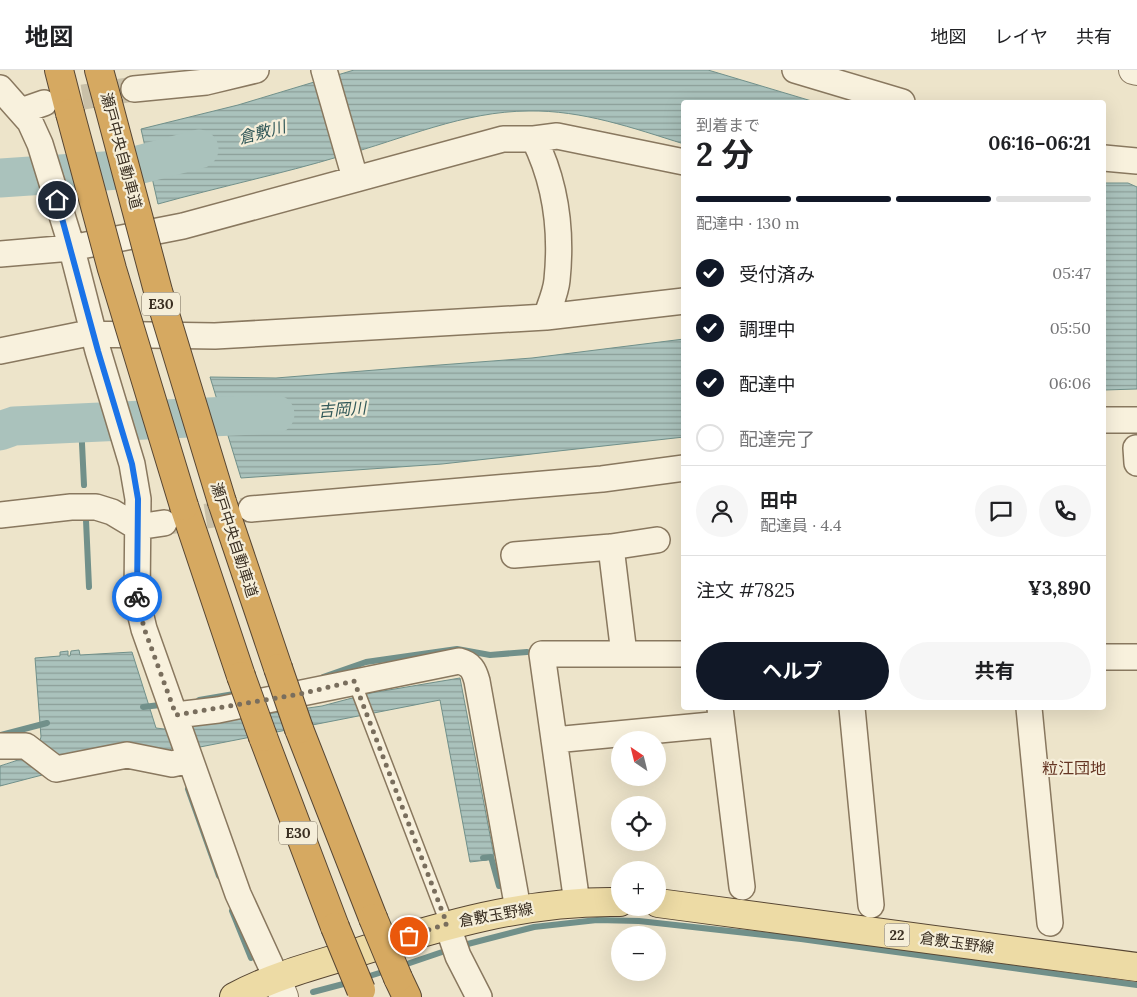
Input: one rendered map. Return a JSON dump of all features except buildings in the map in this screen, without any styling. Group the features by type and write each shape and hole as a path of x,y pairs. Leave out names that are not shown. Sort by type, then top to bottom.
{"highway":[{"name":"E30","path":"59,70 174,514 241,676 262,737 362,993"},
{"name":"瀬戸中央自動車道","path":"99,70 158,291 222,502 299,729 402,988"}],"main road":[{"name":"倉敷玉野線","path":"234,997 280,987 452,939 518,909 576,903 611,902"},
{"name":"倉敷玉野線","path":"666,905 1137,968"}],"street":[{"path":"134,89 206,82 256,70"},
{"path":"324,70 354,174"},
{"path":"796,70 895,100"},
{"path":"1133,70 1137,71"},
{"path":"0,88 31,112 132,464 138,499 137,600 144,628 181,746 238,894 280,987"},
{"path":"0,254 183,226 354,174 503,139 534,139 557,136 681,161"},
{"path":"534,139 543,158 557,213 557,281 546,317"},
{"path":"1106,158 1137,161"},
{"path":"0,351 84,334 96,343 546,317 681,301"},
{"path":"1106,420 1137,420"},
{"path":"251,509 602,479 681,468"},
{"path":"0,516 71,507 96,507 112,512 137,527"},
{"path":"137,527 174,514"},
{"path":"514,555 612,547 657,540"},
{"path":"612,547 624,654"},
{"path":"576,903 542,654 681,654"},
{"path":"1106,656 1137,657"},
{"path":"0,746 26,746 56,769 181,746 245,705 357,687 459,661 468,664 474,671 518,909"},
{"path":"852,710 871,905"},
{"path":"1029,710 1050,922"},
{"path":"554,740 721,716 742,887"},
{"path":"452,939 479,997"}],"lane":[{"path":"357,687 452,939"}],"water":[{"path":"354,70 708,70 808,100 681,100 681,143 607,121 568,113 549,111 505,112 434,127 318,163 158,204 141,129 238,105"},
{"path":"1106,183 1128,183 1137,187 1137,389 1106,390"},
{"path":"681,339 681,437 442,464 241,478 210,377 276,378 532,358"},
{"path":"79,650 80,655 132,652 156,728 164,729 322,706 371,693 460,678 494,856 487,860 470,862 440,700 200,747 171,749 165,756 46,774 0,786 0,766 25,757 35,749 41,737 35,658 60,656 60,652 68,651 68,656 70,656 71,651"}],"waterway":[{"name":"倉敷川","path":"0,178 119,170 199,149"},
{"name":"吉岡川","path":"0,431 14,426 275,414"},
{"path":"81,423 84,485"},
{"path":"86,520 89,587"},
{"path":"323,677 366,662 457,649 490,655 527,652"},
{"path":"199,700 240,693"},
{"path":"143,707 160,705"},
{"path":"1,735 47,723"},
{"path":"188,789 219,876"},
{"path":"483,858 491,857 499,886"},
{"path":"232,911 251,958"},
{"path":"460,946 534,927 597,920 639,921 801,939 1137,985"},
{"path":"401,966 451,949"},
{"path":"363,978 389,970"},
{"path":"313,992 351,982"}],"tunnel":[{"path":"46,103 134,89"},
{"path":"169,522 245,510"}],"way so far":[{"path":"137,597 144,628 176,715 218,710 316,691 354,681 447,924 409,936"}],"district":[{"name":"粒江団地","path":"1074,768"}],"route":[{"path":"57,200 69,238 98,351 132,464 138,499 137,597"}]}
